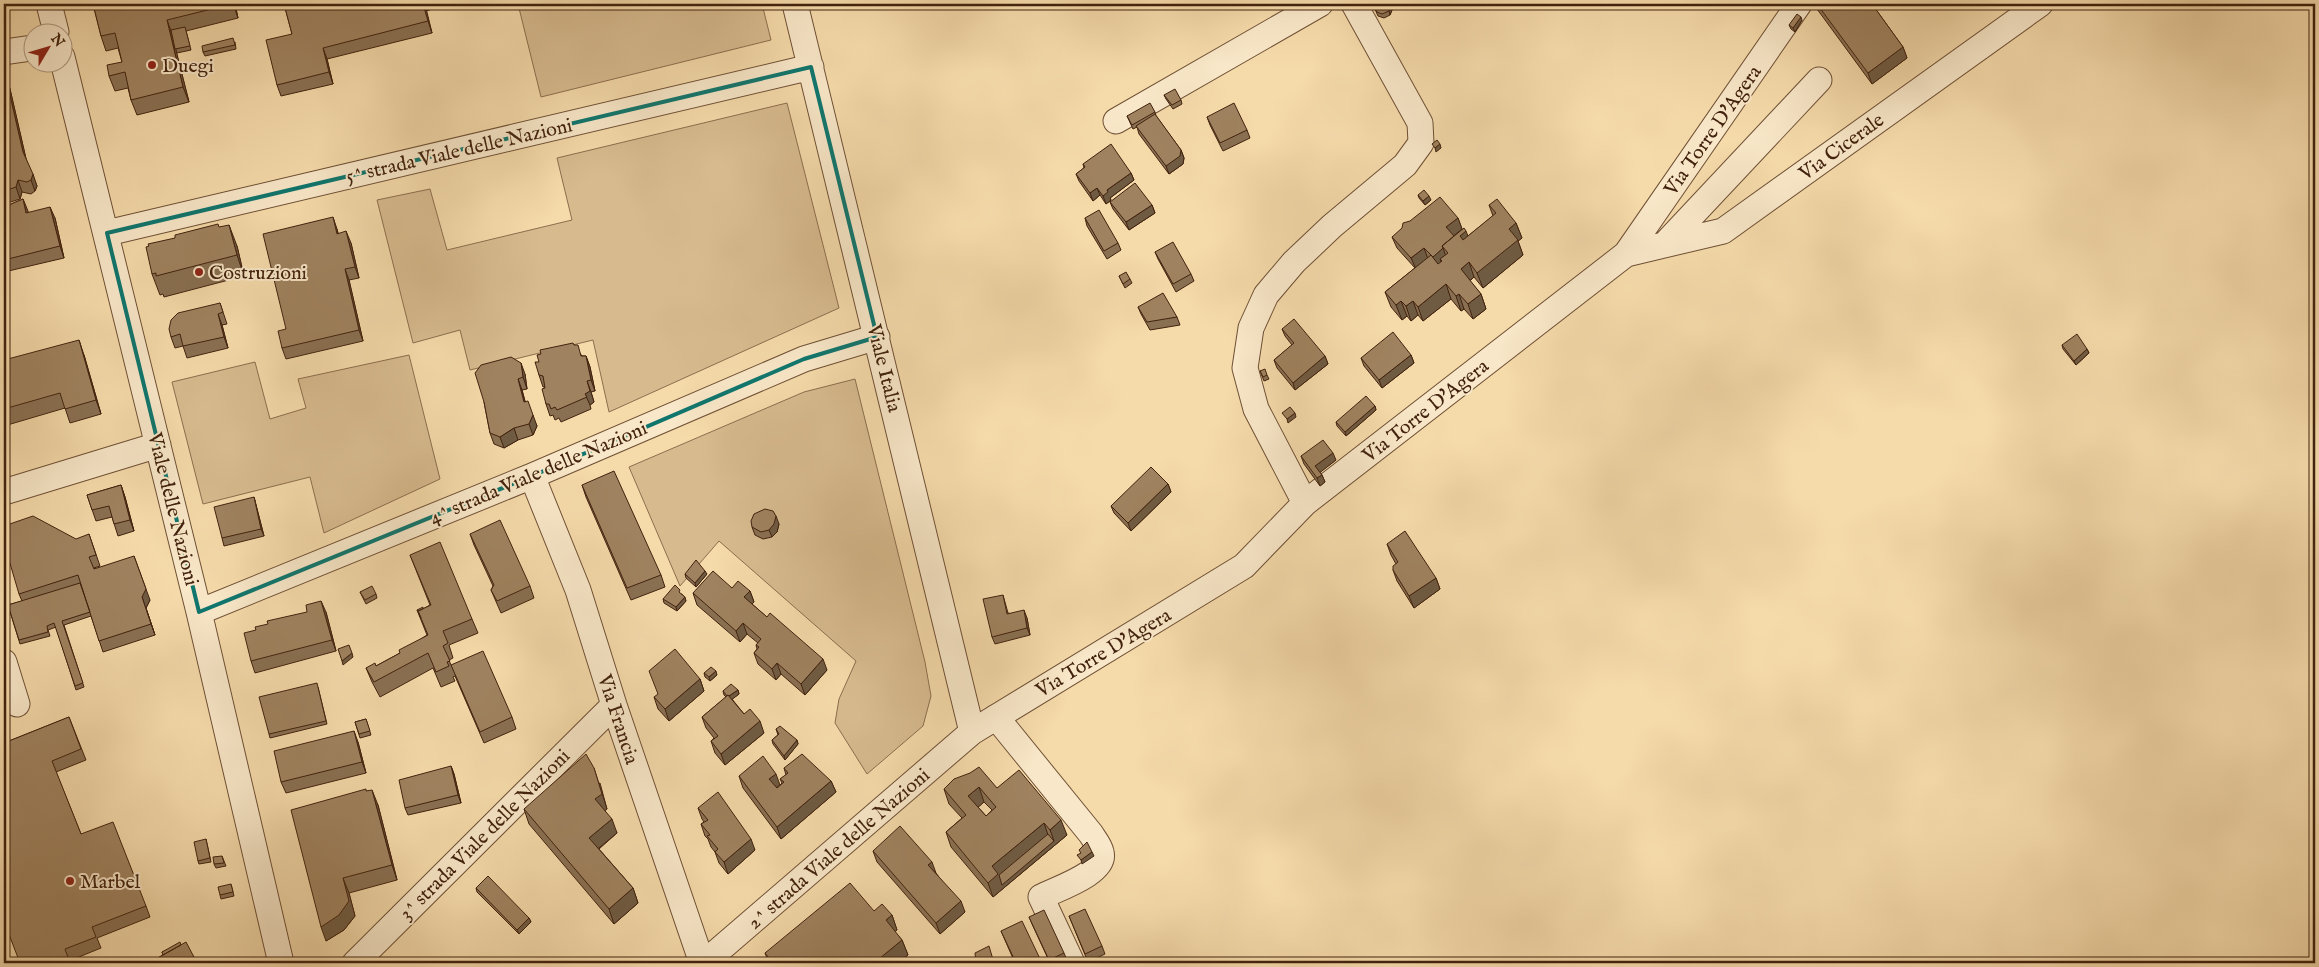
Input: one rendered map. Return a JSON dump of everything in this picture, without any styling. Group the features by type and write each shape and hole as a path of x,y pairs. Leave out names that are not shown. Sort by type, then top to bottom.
{"street":[{"path":"49,4 54,22"},
{"name":"Viale Italia","path":"795,4 972,732"},
{"path":"1116,121 1320,4"},
{"path":"1305,503 1256,409 1245,368 1251,328 1266,295 1294,262 1332,226 1405,165 1421,143 1420,123 1354,4"},
{"name":"Via Torre D'Agera","path":"972,732 1244,566 1305,503 1626,254 1799,4"},
{"name":"Via Cicerale","path":"1626,254 1723,231 2040,4"},
{"path":"4,52 22,49"},
{"name":"5^ strada Viale delle Nazioni","path":"106,233 811,67"},
{"name":"Viale delle Nazioni","path":"66,72 200,612 282,963"},
{"path":"1664,245 1820,80"},
{"name":"4^ strada Viale delle Nazioni","path":"200,612 532,476 804,359 877,336"},
{"path":"4,492 158,445"},
{"name":"Via Francia","path":"532,476 578,590 614,705 703,963"},
{"path":"4,662 17,704"},
{"name":"3^ strada Viale delle Nazioni","path":"355,963 614,705"},
{"path":"996,718 1092,834 1102,852 1100,862 1091,873 1041,896 1072,963"},
{"name":"2^ strada Viale delle Nazioni","path":"703,963 972,732"}],"highlighted area":[{"path":"811,67 877,337 804,359 532,476 199,612 107,233"}],"shaded area":[{"path":"518,4 762,4 771,40 541,97"},
{"path":"787,103 839,308 609,412 593,340 470,370 460,330 413,343 377,200 430,189 447,250 572,220 557,158"},
{"path":"409,355 440,479 324,533 310,477 203,504 172,382 255,362 270,419 306,408 298,379"},
{"path":"855,379 925,662 931,696 923,726 867,774 835,723 839,699 856,661 719,541 680,586 629,467 804,392"}],"building":[{"name":"Duegi","path":"93,4 232,4 167,20 183,87 131,100 125,72 109,76 107,65 122,62 115,33 101,36"},
{"path":"284,4 423,4 428,21 323,48 329,72 277,85 266,40 292,34"},
{"path":"424,4 435,4 435,5 425,7"},
{"path":"1375,4 1390,4 1391,6 1389,11 1382,14 1377,12 1374,7"},
{"path":"1817,4 1872,4 1903,47 1868,73"},
{"path":"1797,14 1801,17 1793,28 1789,25"},
{"path":"185,27 190,46 175,49 171,30"},
{"path":"233,38 235,45 203,52 202,46"},
{"path":"6,78 23,152 33,174 31,180 27,182 18,180 16,187 4,191 4,79"},
{"path":"1175,89 1181,100 1172,105 1164,95"},
{"path":"1150,103 1155,112 1132,125 1127,116"},
{"path":"1234,103 1247,130 1220,143 1207,117"},
{"path":"1155,114 1181,150 1180,156 1166,166 1136,126"},
{"path":"1437,140 1440,144 1435,148 1432,144"},
{"path":"1111,144 1131,173 1107,190 1108,192 1103,196 1097,188 1090,193 1076,174 1085,167 1083,164"},
{"path":"1135,183 1152,205 1126,222 1110,202"},
{"path":"1424,190 1429,196 1423,201 1418,195"},
{"path":"1440,197 1458,218 1446,227 1454,236 1433,257 1424,248 1411,258 1392,237 1402,228 1403,223 1410,221"},
{"path":"23,199 26,213 50,207 60,246 4,260 4,207"},
{"path":"1497,199 1516,223 1509,229 1518,240 1477,273 1469,262 1461,269 1481,294 1468,304 1459,294 1456,296 1446,284 1418,307 1413,301 1406,306 1401,301 1396,305 1385,292 1431,255 1438,264 1442,261 1440,259 1448,253 1442,246 1464,228 1466,231 1460,236 1463,240 1496,213 1489,205"},
{"path":"1099,210 1118,243 1104,251 1085,218"},
{"path":"333,217 337,234 346,231 355,267 345,269 359,330 282,348 278,331 286,329 263,234"},
{"path":"218,224 219,227 229,225 237,255 156,276 156,273 152,274 146,247 149,246 148,244 175,238 175,235"},
{"path":"1173,242 1191,274 1173,284 1155,252"},
{"path":"1126,272 1130,279 1123,284 1119,276"},
{"path":"1163,293 1177,317 1147,322 1138,307"},
{"path":"220,303 223,312 218,314 224,337 183,346 180,334 171,337 169,329 171,320 178,313"},
{"path":"1294,319 1325,356 1293,383 1274,360 1294,343 1282,329"},
{"path":"1393,332 1411,355 1379,380 1361,358"},
{"path":"2077,334 2087,349 2074,361 2062,345"},
{"path":"79,340 96,400 65,409 60,393 4,409 4,360"},
{"path":"573,343 578,345 581,356 586,356 591,380 587,381 590,391 585,394 587,397 557,410 555,407 551,409 549,404 546,404 542,389 545,388 543,376 539,375 535,362 539,362 537,355 541,354 540,350"},
{"path":"511,357 521,363 523,377 518,379 524,402 528,401 533,415 529,424 514,428 500,437 490,433 484,402 475,373 481,365"},
{"path":"1265,369 1267,375 1263,377 1260,371"},
{"path":"1366,396 1375,406 1345,432 1336,422"},
{"path":"1290,407 1295,413 1287,419 1282,413"},
{"path":"1323,440 1333,453 1315,466 1322,475 1317,478 1301,456"},
{"path":"1151,467 1168,484 1128,523 1111,506"},
{"path":"614,471 661,575 627,588 582,485"},
{"path":"121,485 130,520 114,524 109,506 92,510 87,495"},
{"path":"254,497 261,529 222,538 214,507"},
{"path":"765,509 773,511 776,516 774,524 769,530 761,532 752,527 751,521 754,514"},
{"path":"33,516 76,539 89,534 96,555 89,557 94,569 134,556 146,589 142,597 151,624 99,641 78,575 19,594 4,543 4,526"},
{"path":"500,520 530,586 497,601 491,590 494,585 470,534"},
{"path":"1405,531 1436,578 1409,596 1393,570 1393,566 1398,562 1387,544"},
{"path":"440,542 472,619 443,631 448,643 443,646 450,661 447,662 449,666 436,672 428,653 374,682 366,668 375,663 376,666 400,653 399,650 428,635 418,611 431,605 410,555"},
{"path":"696,560 705,571 695,583 685,574"},
{"path":"713,571 732,588 738,581 750,591 744,597 767,617 770,613 823,659 801,684 777,663 772,669 754,653 759,647 756,645 761,639 743,623 736,631 693,593"},
{"path":"80,583 90,612 62,621 83,683 75,686 54,623 47,626 48,632 19,640 8,605"},
{"path":"675,585 685,597 676,607 663,599"},
{"path":"372,586 376,594 365,600 360,592"},
{"path":"1003,595 1007,614 1024,610 1027,628 992,637 983,599"},
{"path":"321,601 332,640 251,661 244,633 256,630 255,627 268,624 267,621 307,612 306,605"},
{"path":"349,645 352,653 342,661 338,649"},
{"path":"675,649 700,679 665,709 654,697 658,694 649,671"},
{"path":"483,651 512,717 480,732 451,665"},
{"path":"711,667 716,671 709,677 704,673"},
{"path":"317,683 326,721 269,734 259,697"},
{"path":"731,684 738,690 727,696 723,691"},
{"path":"728,695 744,714 750,709 760,721 721,754 711,741 718,736 702,717"},
{"name":"Marbel","path":"69,717 81,749 52,761 81,834 113,822 146,906 92,927 96,937 65,949 70,963 20,963 4,924 4,743"},
{"path":"366,719 370,731 359,734 355,722"},
{"path":"780,726 797,740 784,756 772,740 779,734 776,729"},
{"path":"354,731 362,762 281,782 274,751"},
{"path":"586,754 594,768 602,794 595,799 612,819 589,838 633,888 609,909 524,809"},
{"path":"802,754 831,781 777,827 739,776 763,756 776,774 769,779 777,788 784,782 780,779 788,773 784,768"},
{"path":"451,766 458,795 405,808 399,780"},
{"path":"979,767 997,788 1019,770 1061,820 1050,830 1044,823 992,866 998,874 988,883 946,832 966,815 944,789 954,779 970,773","holes":["979,787 996,807 986,816 968,796"]},
{"path":"366,789 366,791 372,790 392,865 343,878 349,901 339,915 321,927 291,810"},
{"path":"718,792 751,839 724,862 715,852 718,849 707,836 710,835 701,824 708,820 698,808"},
{"path":"900,826 932,862 928,865 961,901 936,923 873,851"},
{"path":"1048,834 1054,841 1002,885 999,875"},
{"path":"206,839 210,858 198,861 194,842"},
{"path":"1087,842 1092,852 1081,860 1077,855 1081,853 1079,850"},
{"path":"222,856 224,863 214,864 213,857"},
{"path":"488,876 529,918 517,930 476,888"},
{"path":"850,883 874,911 882,904 892,915 886,920 902,940 874,963 773,963 765,953"},
{"path":"231,884 233,892 220,895 218,887"},
{"path":"1085,909 1102,946 1085,954 1069,916"},
{"path":"1044,910 1064,953 1049,960 1029,917"},
{"path":"1022,921 1042,963 1016,963 1001,931"},
{"path":"180,942 181,945 163,955 162,952"},
{"path":"186,942 194,957 191,959 194,963 156,963 154,960"},
{"path":"989,946 994,963 976,963 975,953"},
{"path":"150,959 153,963 142,963"}],"place":[{"name":"Duegi","path":"152,65"},
{"name":"Costruzioni","path":"199,272"},
{"name":"Marbel","path":"70,881"}]}
